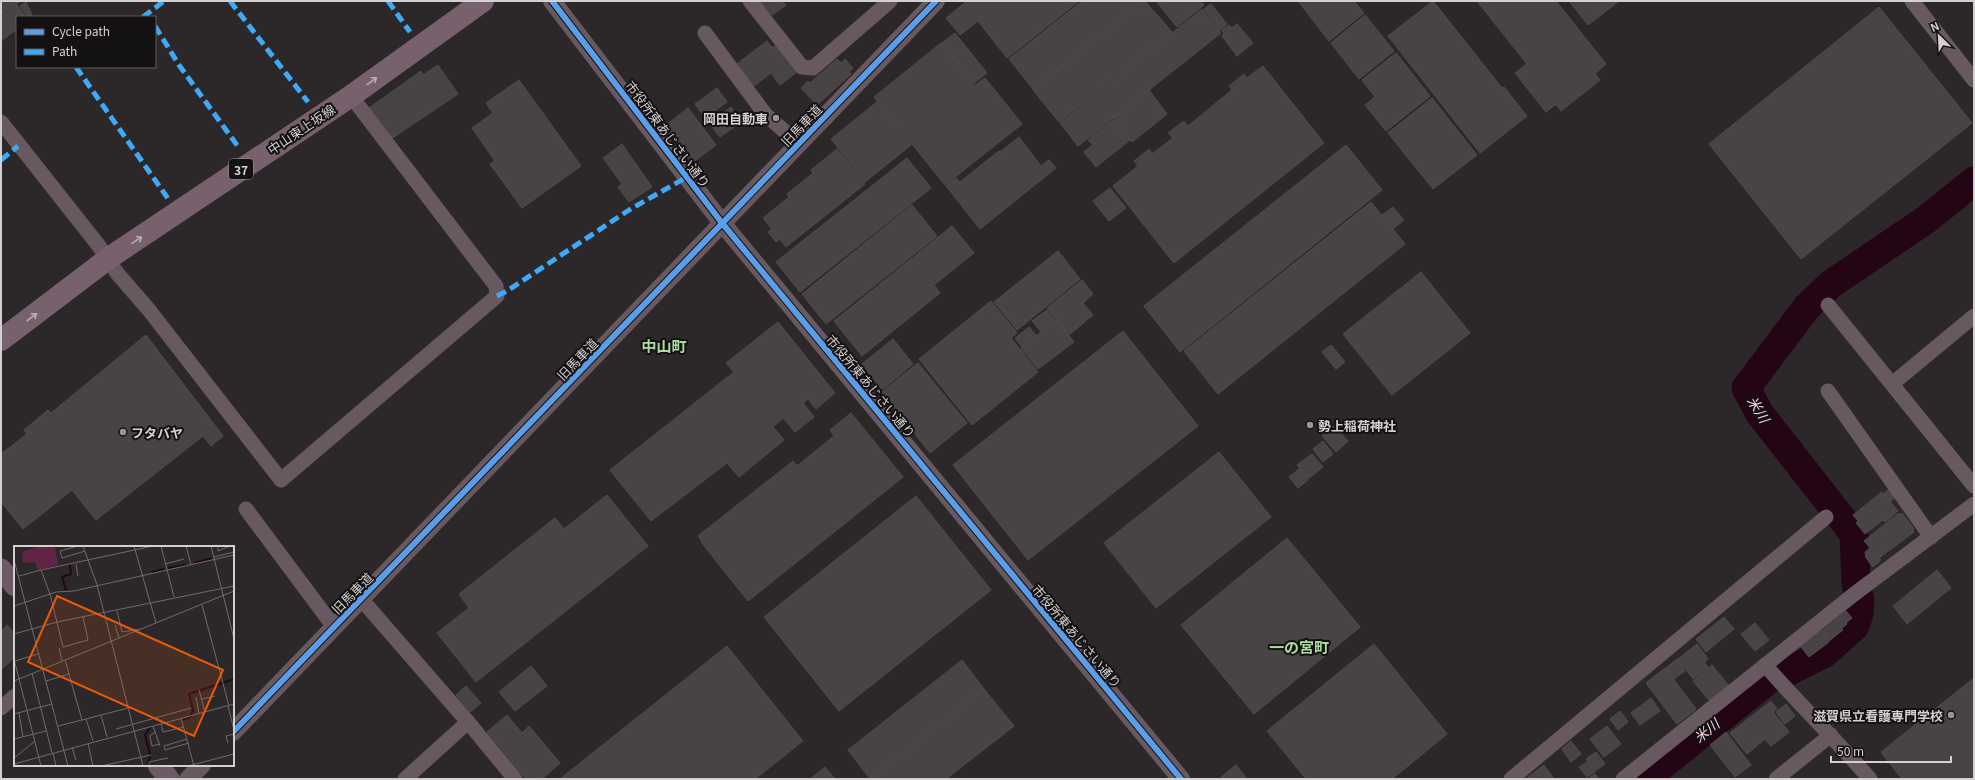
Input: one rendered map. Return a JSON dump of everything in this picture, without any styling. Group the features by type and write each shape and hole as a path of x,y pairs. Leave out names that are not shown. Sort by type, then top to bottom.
{"main road":[{"name":"中山東上坂線","path":"1,340 109,258 351,96 483,1"},
{"path":"1,568 14,585"},
{"path":"159,766 169,779"}],"street":[{"name":"市役所東あじさい通り","path":"552,1 722,223 1182,779"},
{"path":"750,1 802,67 813,68 890,1"},
{"name":"旧馬車道","path":"234,731 362,600 936,1"},
{"path":"1912,1 1974,80"},
{"path":"705,33 765,114 798,144"},
{"path":"1,122 109,258 117,273 149,310 281,480 497,296 496,286 351,96"},
{"path":"1828,305 1974,486"},
{"path":"1892,384 1974,316"},
{"path":"1828,391 1931,537"},
{"path":"1623,779 1765,664 1974,504"},
{"path":"246,508 334,627"},
{"path":"1511,779 1826,517"},
{"path":"362,600 468,722 515,779"},
{"path":"1765,664 1801,706 1870,779"},
{"path":"1,708 14,697"},
{"path":"405,779 468,722"},
{"path":"1776,779 1830,735"},
{"path":"188,779 201,766"}],"building":[{"path":"1,1 21,1 1,15"},
{"path":"759,1 782,1 786,5 772,15"},
{"path":"967,1 1079,1 1007,58 978,21 960,35 946,18"},
{"path":"1082,1 1139,1 1141,3 1033,89 1009,59"},
{"path":"1145,1 1172,32 1059,122 1033,90"},
{"path":"1156,1 1200,1 1204,5 1177,27"},
{"path":"1298,1 1354,1 1364,13 1329,41"},
{"path":"1433,1 1502,88 1504,87 1527,116 1480,153 1388,36"},
{"path":"1477,1 1556,1 1606,64 1595,74 1600,80 1561,111 1556,104 1546,112 1515,73 1527,64"},
{"path":"1569,1 1619,1 1588,25"},
{"path":"26,2 33,16 27,16 20,6"},
{"path":"1211,4 1227,24 1220,30 1204,9"},
{"path":"17,5 25,16 16,16 16,30 1,41 1,17"},
{"path":"1879,7 1972,123 1801,259 1709,144"},
{"path":"1202,9 1221,33 1078,146 1060,123"},
{"path":"1365,15 1394,51 1359,79 1331,43"},
{"path":"1237,24 1253,43 1237,56 1222,36 1224,34 1222,30 1229,25 1232,28"},
{"path":"955,33 987,73 974,83 942,43"},
{"path":"767,41 772,48 776,45 797,72 780,85 771,73 754,86 737,64"},
{"path":"941,43 975,85 985,78 1022,124 945,185 874,97"},
{"path":"1396,53 1430,96 1386,131 1365,105 1375,97 1362,80"},
{"path":"837,59 841,63 845,59 853,68 849,72 851,74 817,105 801,88 808,81 810,83"},
{"path":"438,65 458,94 391,139 369,108 421,71 423,75"},
{"path":"1263,66 1324,143 1174,263 1113,186 1138,166 1134,161 1149,149 1152,154 1173,138 1168,133 1184,121 1188,126 1232,90 1229,86 1244,74 1247,78"},
{"path":"519,80 581,166 522,208 490,164 495,161 472,128 493,113 486,103"},
{"path":"717,88 727,102 705,118 695,104"},
{"path":"1149,90 1167,114 1132,142 1113,118"},
{"path":"1432,98 1477,155 1433,189 1388,133"},
{"path":"877,102 911,145 865,182 831,139"},
{"path":"731,107 742,121 720,137 709,123"},
{"path":"688,108 716,145 692,163 665,126"},
{"path":"1113,120 1130,140 1096,167 1084,152 1093,145 1088,140"},
{"path":"1019,137 1041,166 1049,160 1056,168 980,229 946,186 956,178 960,182"},
{"path":"622,144 652,187 629,202 618,187 622,184 603,158"},
{"path":"1346,145 1382,190 1180,352 1144,306"},
{"path":"837,149 865,184 786,247 763,218 789,197 787,194 813,173 811,170"},
{"path":"907,158 931,188 800,292 776,262"},
{"path":"1110,188 1126,208 1109,221 1093,201"},
{"path":"1371,202 1405,244 1218,394 1184,351"},
{"path":"912,205 937,236 826,324 802,294"},
{"path":"1393,207 1404,220 1393,229 1382,215"},
{"path":"952,226 974,253 934,285 940,293 862,356 834,321"},
{"path":"772,229 780,239 776,242 768,232"},
{"path":"1058,251 1080,279 1017,330 994,302"},
{"path":"1421,272 1470,333 1392,395 1343,334"},
{"path":"1082,280 1093,294 1083,303 1093,315 1069,335 1047,308"},
{"path":"991,301 1017,333 1011,338 1038,372 972,425 919,359"},
{"path":"1047,310 1055,320 1041,332 1032,321"},
{"path":"1056,320 1074,342 1038,369 1021,348"},
{"path":"778,322 835,393 816,409 808,399 803,403 814,417 795,432 783,418 773,427 784,440 739,477 727,463 651,521 610,470 734,372 726,363"},
{"path":"1029,327 1036,335 1022,347 1015,338"},
{"path":"1123,331 1198,426 1028,560 953,465"},
{"name":"フタバヤ","path":"146,335 223,436 211,446 203,436 96,520 72,490 23,529 1,502 1,454 27,434 24,430 48,410 51,413"},
{"path":"893,339 913,364 882,390 862,364"},
{"path":"1331,345 1345,362 1336,369 1322,352"},
{"path":"918,363 967,423 930,453 882,392"},
{"path":"851,413 903,477 748,601 701,542 702,541 698,536 793,461 797,466 834,436 830,430"},
{"path":"1334,426 1348,441 1336,452 1322,436"},
{"path":"1323,441 1333,454 1323,462 1313,449"},
{"path":"1219,452 1271,517 1156,608 1104,543"},
{"path":"1312,454 1323,467 1308,479 1297,465"},
{"path":"1299,469 1308,480 1298,488 1289,477"},
{"path":"1889,489 1895,497 1890,502 1883,494"},
{"path":"1882,492 1898,511 1885,522 1883,520 1865,534 1856,523 1858,521 1853,515"},
{"path":"607,495 648,546 476,682 437,633 469,608 459,594 555,518 564,529"},
{"path":"916,496 991,590 839,711 764,617"},
{"path":"1899,513 1900,515 1902,513 1914,529 1912,530 1914,532 1879,558 1881,560 1873,567 1866,558 1865,552 1870,548 1864,541"},
{"path":"1287,538 1360,627 1254,714 1181,625"},
{"path":"1937,570 1951,588 1907,624 1893,606"},
{"path":"1846,611 1852,618 1841,629 1843,630 1829,641 1822,631"},
{"path":"1724,617 1734,629 1706,652 1696,639"},
{"path":"1755,623 1769,640 1755,651 1741,634"},
{"path":"7,625 14,633 14,658 1,670 1,631"},
{"path":"1821,631 1829,642 1809,657 1801,647"},
{"path":"1374,644 1447,734 1392,779 1306,779 1267,731"},
{"path":"1697,644 1708,659 1704,662 1708,667 1693,679 1678,659"},
{"path":"727,646 803,741 755,779 560,779"},
{"path":"1677,659 1685,671 1674,679 1666,668"},
{"path":"962,660 984,689 870,779 848,750"},
{"path":"1712,665 1728,685 1709,700 1693,681"},
{"path":"531,666 547,686 515,711 499,692"},
{"path":"1665,668 1696,709 1677,724 1646,683"},
{"name":"滋賀県立看護専門学校","path":"1974,678 1974,779 1902,779 1881,752"},
{"path":"466,686 481,703 470,712 456,695"},
{"path":"984,689 1014,726 946,779 870,779"},
{"path":"1651,698 1660,711 1640,725 1631,713"},
{"path":"1771,701 1777,709 1773,712 1789,732 1771,746 1765,739 1747,754 1730,733"},
{"path":"1786,704 1795,716 1785,724 1776,712"},
{"path":"1620,711 1628,722 1618,730 1610,719"},
{"path":"507,715 522,733 529,726 560,763 542,779 526,779 487,732"},
{"path":"1607,726 1621,744 1604,757 1590,739"},
{"path":"1726,732 1751,765 1735,777 1710,745"},
{"path":"1571,741 1581,754 1571,762 1562,749"},
{"path":"1596,752 1605,764 1595,771 1586,759"},
{"path":"1587,762 1595,772 1587,777 1579,767"},
{"path":"1236,765 1247,779 1219,779"},
{"path":"1544,765 1554,779 1527,779 1527,778"},
{"path":"825,767 835,779 810,779"},
{"path":"1595,774 1599,779 1588,779"}],"waterway":[{"name":"米川","path":"1785,673 1825,653 1855,626 1859,614 1860,601 1856,584 1854,534 1760,414 1746,388 1807,307 1831,284 1927,219 1974,181"},
{"name":"米川","path":"1645,779 1767,681"}],"marked path":[{"path":"144,16 164,1"},
{"path":"230,1 308,102"},
{"path":"388,1 410,32"},
{"path":"156,28 179,65 239,148"},
{"path":"77,68 169,200"},
{"path":"1,160 18,146"},
{"path":"497,296 507,291 629,210 687,177"}],"cycle path":[{"path":"552,1 722,223 1181,779"},
{"path":"234,731 936,1"}],"place":[{"name":"岡田自動車","path":"776,118"},
{"name":"勢上稲荷神社","path":"1310,425"},
{"name":"フタバヤ","path":"123,432"},
{"name":"滋賀県立看護専門学校","path":"1951,715"}],"district":[{"name":"中山町","path":"664,345"},
{"name":"一の宮町","path":"1299,646"}]}
